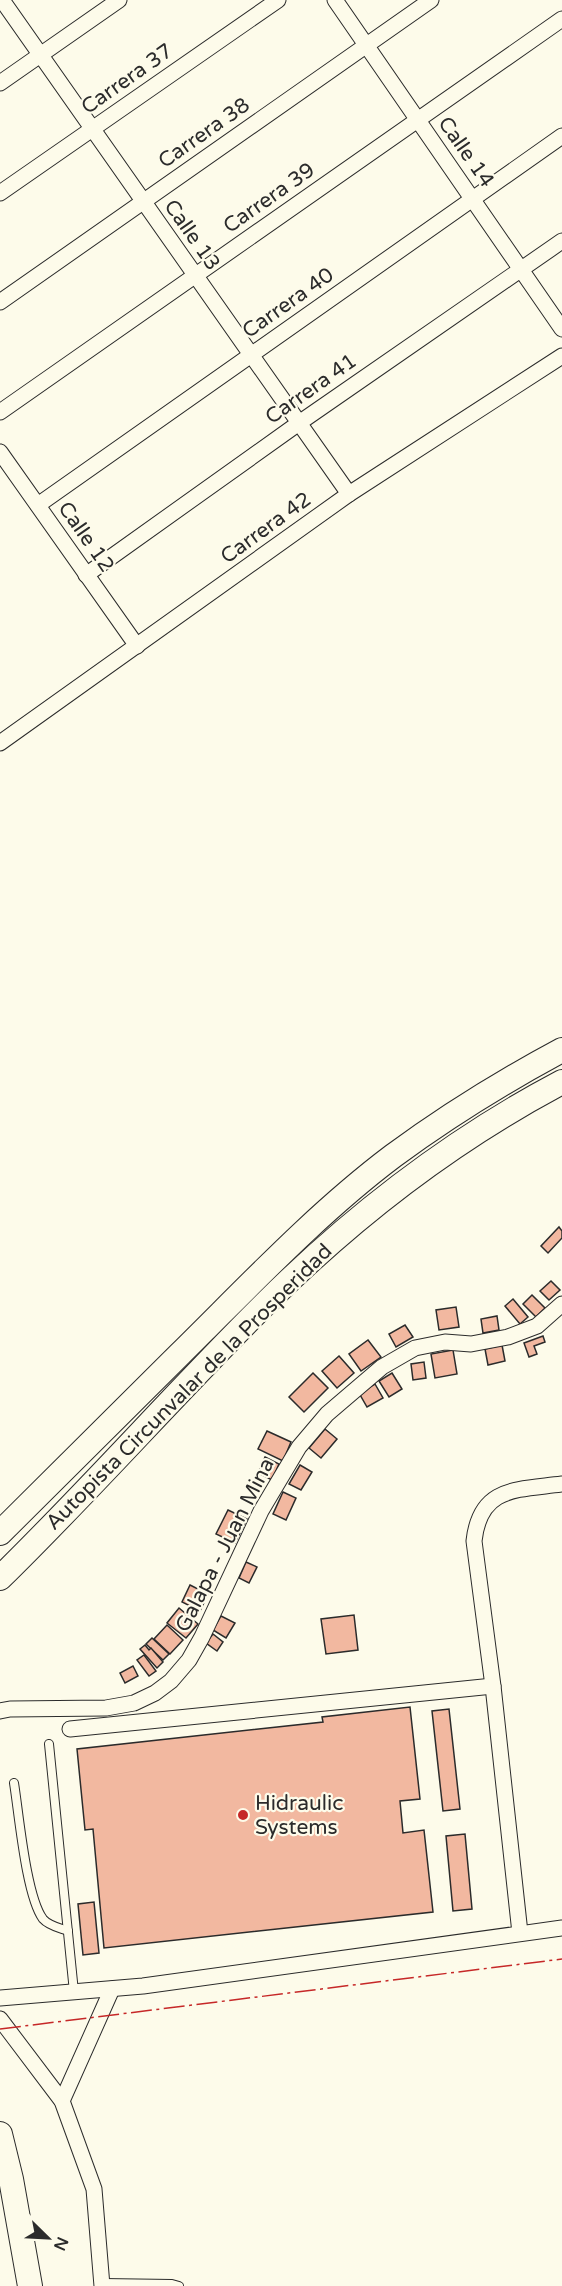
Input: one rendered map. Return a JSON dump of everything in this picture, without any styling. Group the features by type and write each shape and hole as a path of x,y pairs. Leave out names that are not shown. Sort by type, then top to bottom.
{"highway":[{"name":"Autopista Circunvalar de la Prosperidad","path":"4,1528 254,1281 358,1185 393,1156 449,1118 517,1074 562,1050"},
{"name":"Autopista Circunvalar de la Prosperidad","path":"0,1578 269,1300 338,1237 411,1178 455,1147 562,1082"},
{"path":"0,1593 38,1541"},
{"path":"0,2134 11,2179 30,2286"}],"street":[{"name":"Calle 13","path":"2,0 349,494"},
{"path":"0,83 118,0"},
{"name":"Carrera 37","path":"0,193 278,0"},
{"name":"Calle 14","path":"335,0 562,328"},
{"name":"Carrera 38","path":"0,302 431,0"},
{"name":"Carrera 39","path":"0,412 562,19"},
{"name":"Carrera 40","path":"38,506 562,136"},
{"name":"Carrera 41","path":"87,575 299,423 562,241"},
{"name":"Carrera 42","path":"0,743 349,494 562,356"},
{"name":"Calle 12","path":"0,452 137,646"},
{"name":"Galapa - Juan Mina","path":"0,1711 106,1708 134,1703 171,1682 189,1660 202,1637 261,1511 299,1447 327,1414 382,1367 416,1348 445,1342 471,1344 508,1337 537,1326 562,1304"},
{"path":"520,1933 493,1686 474,1541 476,1526 484,1508 498,1495 562,1484"},
{"path":"70,1729 493,1686"},
{"path":"0,1998 143,1986 562,1928"},
{"path":"62,2101 112,1989"},
{"path":"0,2019 62,2101 94,2189 103,2284"}],"lane":[{"path":"49,1744 74,1992"},
{"path":"14,1783 33,1901 45,1921 68,1931"},
{"path":"103,2284 179,2286"}],"building":[{"path":"559,1227 562,1231 562,1238 548,1253 541,1246"},
{"path":"551,1281 560,1290 549,1300 540,1291"},
{"path":"532,1295 545,1308 536,1317 523,1304"},
{"path":"513,1299 528,1317 520,1324 505,1306"},
{"path":"456,1307 459,1327 439,1330 436,1310"},
{"path":"497,1316 499,1330 483,1333 481,1319"},
{"path":"405,1325 413,1337 396,1347 389,1334"},
{"path":"543,1336 545,1342 534,1346 537,1354 529,1357 524,1343"},
{"path":"368,1340 381,1357 361,1371 349,1354"},
{"path":"502,1345 505,1361 488,1365 485,1349"},
{"path":"453,1350 457,1374 435,1378 431,1354"},
{"path":"339,1356 354,1373 337,1388 322,1371"},
{"path":"424,1362 426,1378 413,1380 411,1364"},
{"path":"313,1373 328,1388 304,1412 289,1397"},
{"path":"392,1373 402,1389 389,1397 379,1381"},
{"path":"375,1384 383,1398 367,1407 359,1393"},
{"path":"325,1429 337,1439 321,1458 309,1448"},
{"path":"267,1431 291,1442 283,1461 258,1449"},
{"path":"265,1457 279,1464 272,1480 258,1473"},
{"path":"300,1465 312,1472 301,1490 289,1484"},
{"path":"283,1492 296,1498 286,1520 273,1514"},
{"path":"228,1510 247,1519 235,1543 216,1534"},
{"path":"246,1562 257,1567 249,1583 239,1578"},
{"path":"190,1585 208,1594 200,1611 182,1602"},
{"path":"179,1608 198,1624 186,1638 167,1623"},
{"path":"354,1615 358,1650 326,1654 321,1619"},
{"path":"221,1616 235,1623 226,1638 213,1630"},
{"path":"167,1625 183,1640 170,1654 154,1639"},
{"path":"213,1634 223,1642 217,1651 206,1643"},
{"path":"152,1638 169,1654 163,1660 146,1644"},
{"path":"145,1645 149,1650 151,1648 163,1662 157,1668 140,1649"},
{"path":"144,1655 156,1671 149,1676 137,1660"},
{"path":"133,1666 138,1676 125,1683 120,1673"},
{"name":"Hidraulic Systems","path":"410,1707 420,1799 400,1801 403,1833 424,1830 433,1912 104,1948 93,1829 85,1830 77,1749 323,1722 322,1717"},
{"path":"449,1709 460,1809 443,1811 432,1711"},
{"path":"465,1834 472,1909 453,1911 446,1836"},
{"path":"94,1902 99,1953 83,1955 78,1904"}],"power":[{"path":"0,2029 562,1959"}],"place":[{"name":"Hidraulic Systems","path":"243,1815"}]}
